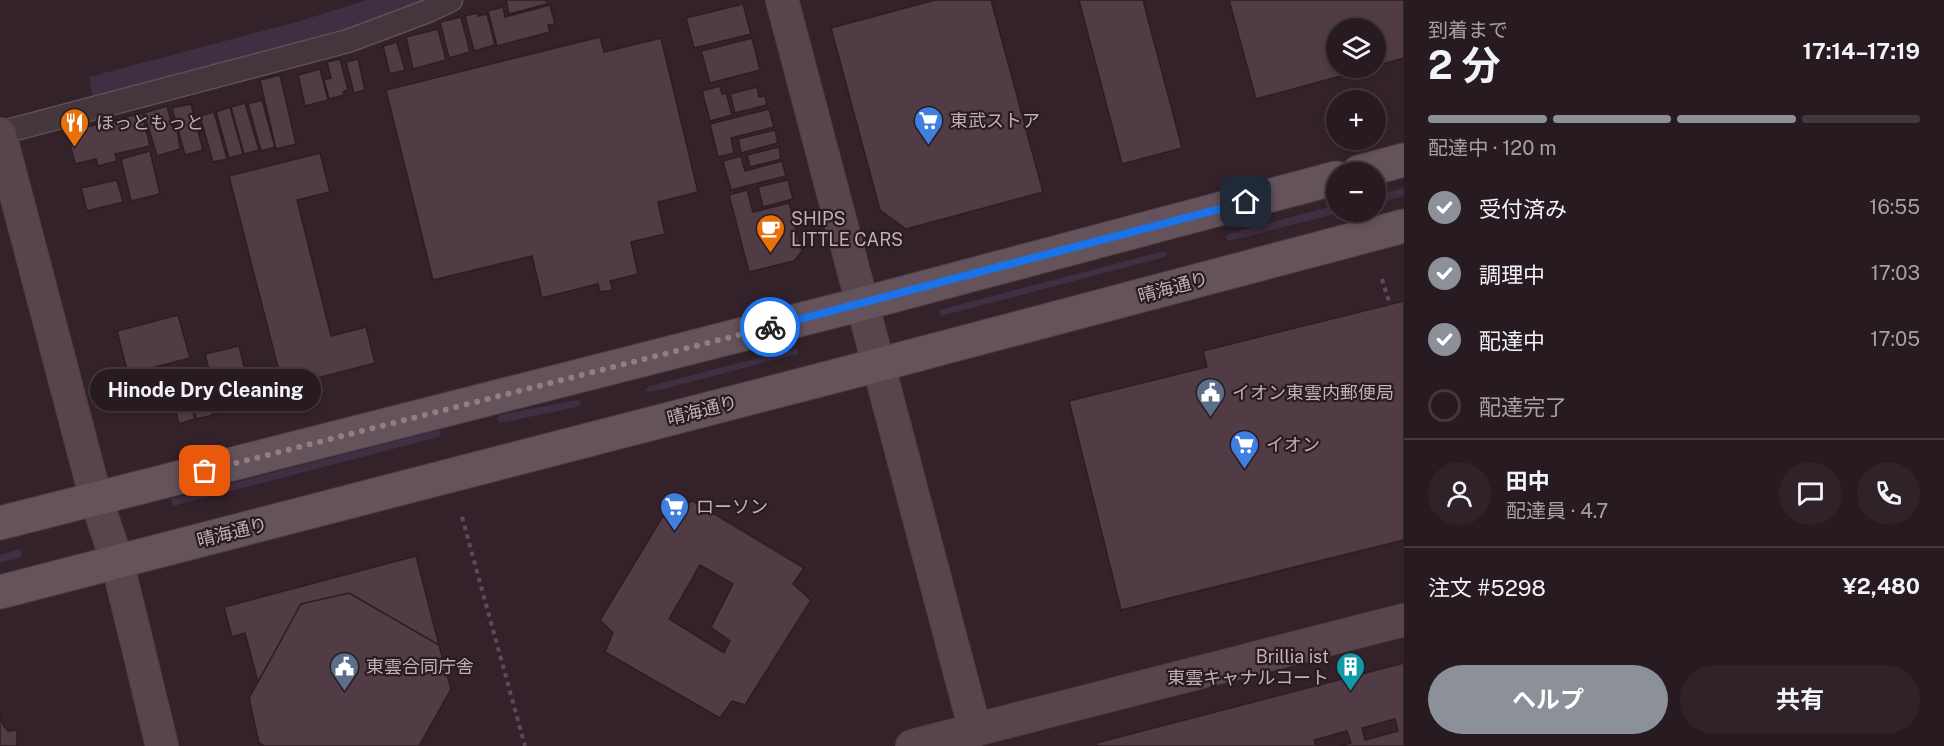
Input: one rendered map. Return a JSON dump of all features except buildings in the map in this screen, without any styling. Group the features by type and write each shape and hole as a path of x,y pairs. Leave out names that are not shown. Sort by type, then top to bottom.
{"main road":[{"path":"1386,165 1404,160"},
{"path":"0,523 862,304 1326,181"},
{"name":"晴海通り","path":"0,592 878,365 1404,226"}],"street":[{"path":"162,746 117,561 96,499 0,134 348,41 451,0"},
{"path":"782,0 975,729"},
{"path":"912,746 1404,620"}],"path":[{"path":"1382,279 1390,305"},
{"path":"462,517 525,746"}],"shaded area":[{"path":"367,0 429,0 386,18 339,32 93,99 89,77 300,21"},
{"path":"1404,188 1404,196 1386,200 1386,192"},
{"path":"1326,208 1326,216 1229,241 1225,237 1228,234"},
{"path":"1164,251 1167,253 1165,257 941,316 939,310"},
{"path":"797,348 798,354 663,389 649,392 645,390 650,386"},
{"path":"580,401 581,406 501,423 497,420 499,415"},
{"path":"438,430 441,432 439,437 173,506 171,499"},
{"path":"20,549 22,557 0,563 0,555"}],"way so far":[{"path":"205,471 770,327"}],"place":[{"name":"東武ストア","path":"929,146"},
{"name":"ほっともっと","path":"75,148"},
{"name":"SHIPS LITTLE CARS","path":"770,254"},
{"name":"イオン東雲内郵便局","path":"1211,418"},
{"name":"イオン","path":"1245,470"},
{"name":"Hinode Dry Cleaning","path":"205,471"},
{"name":"ローソン","path":"675,532"},
{"name":"東雲合同庁舎","path":"345,692"},
{"name":"Brillia ist 東雲キャナルコート","path":"1350,692"}],"route":[{"path":"770,327 1246,202"}]}
